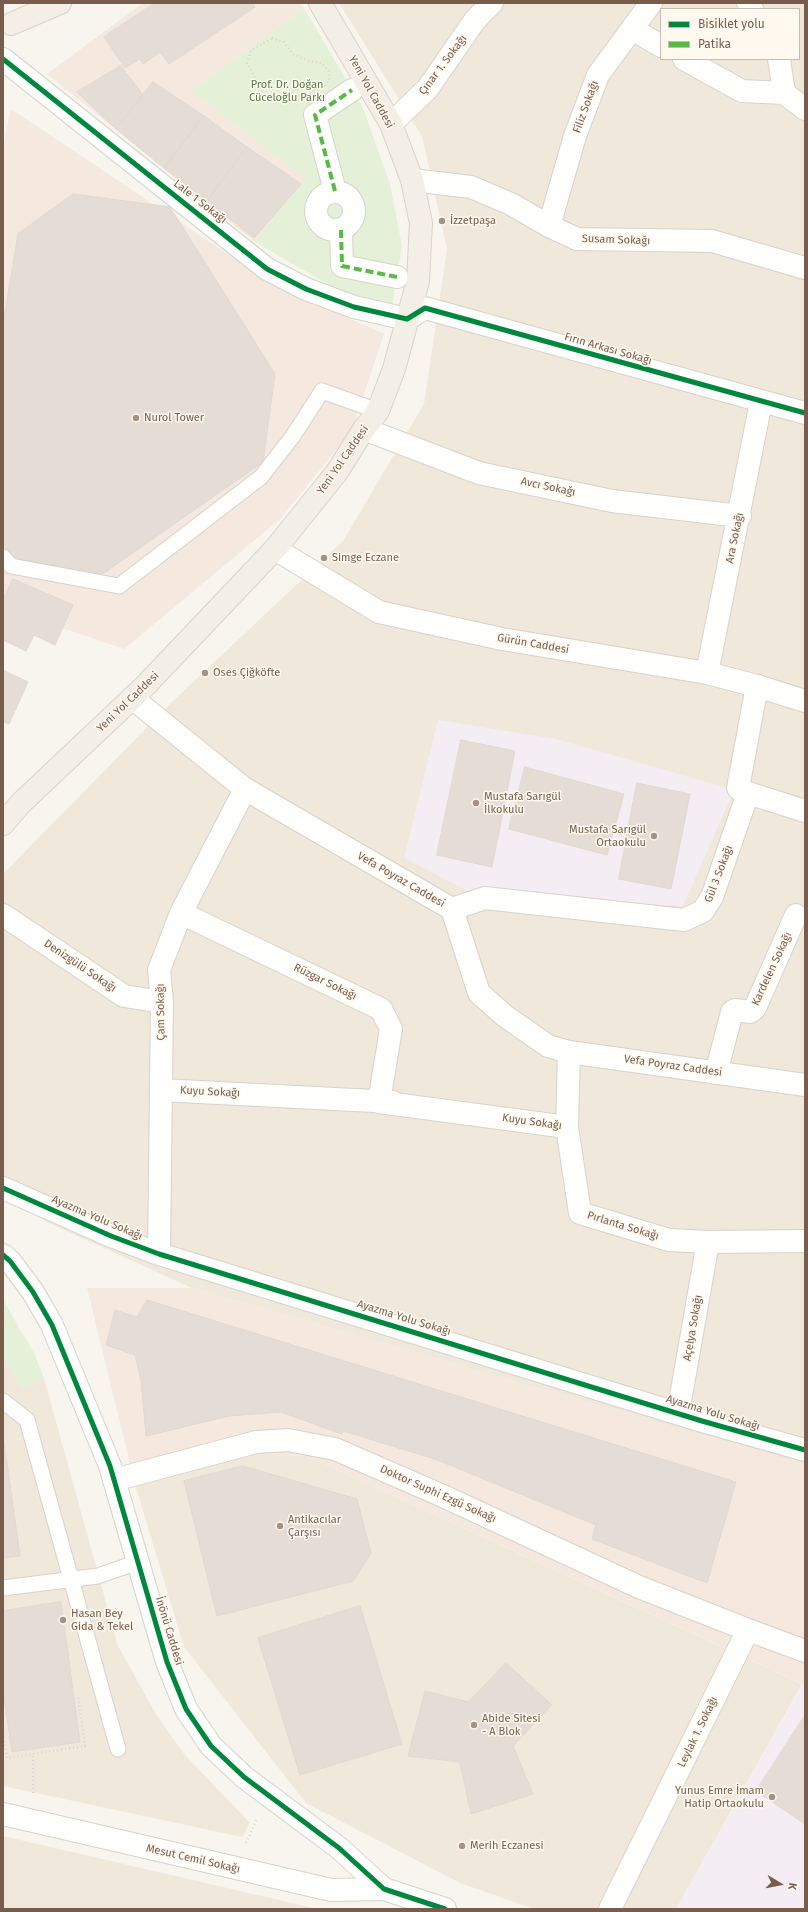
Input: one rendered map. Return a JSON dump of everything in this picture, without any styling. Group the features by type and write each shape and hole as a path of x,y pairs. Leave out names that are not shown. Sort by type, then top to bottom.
{"main road":[{"path":"7,27 36,3"},
{"path":"7,27 60,3"},
{"name":"Yeni Yol Caddesi","path":"3,824 21,803 132,698 275,549 337,472 364,429 378,411 394,369 418,281 421,223 412,180 391,124 320,3"}],"street":[{"name":"Çınar 1. Sokağı","path":"391,124 428,88 475,20 492,3"},
{"name":"Filiz Sokağı","path":"549,226 575,136 598,75 651,3"},
{"path":"632,30 660,45"},
{"name":"Lale 1 Sokağı","path":"3,59 267,269 306,289 354,307 407,318"},
{"path":"686,60 742,92 784,93 805,109"},
{"path":"779,60 784,93"},
{"path":"335,191 315,115 352,90"},
{"name":"Susam Sokağı","path":"412,180 470,187 511,204 549,226 577,239 712,241 805,268"},
{"path":"335,191 346,194 353,202 355,213 350,223 341,230 330,230 320,224 316,214 317,203 324,194 335,191"},
{"path":"341,230 342,266 397,277"},
{"name":"Fırın Arkası Sokağı","path":"407,318 425,308 805,413"},
{"name":"Ara Sokağı","path":"707,673 740,516 761,402"},
{"name":"Avcı Sokağı","path":"364,429 479,473 612,501 740,516"},
{"name":"Gürün Caddesi","path":"275,549 379,612 502,639 707,673 757,686 805,701"},
{"path":"757,686 738,788 748,793 805,811"},
{"name":"Vefa Poyraz Caddesi","path":"132,698 245,789 452,909 479,993 505,1016 548,1046 569,1052 805,1085"},
{"name":"Çam Sokağı","path":"159,1254 162,1002 159,970 181,913 245,789"},
{"name":"Gül 3 Sokağı","path":"452,909 484,898 684,920 703,911 712,897 748,793"},
{"name":"Rüzgar Sokağı","path":"181,913 381,1009 391,1029 380,1102"},
{"name":"Denizgülü Sokağı","path":"3,915 124,996 162,1002"},
{"name":"Kardelen Sokağı","path":"716,1073 732,1012 735,1010 750,1012 755,1008 796,916"},
{"name":"Pırlanta Sokağı","path":"569,1052 567,1127 580,1213 669,1240 708,1242 805,1241"},
{"name":"Kuyu Sokağı","path":"161,1090 497,1108 567,1127"},
{"name":"Ayazma Yolu Sokağı","path":"3,1188 111,1236 159,1254 678,1413 805,1450"},
{"name":"Açelya Sokağı","path":"678,1413 708,1242"},
{"name":"İnönü Caddesi","path":"3,1255 10,1261 33,1292 52,1325 110,1466 167,1662 186,1709 211,1746 244,1777 339,1848 384,1889 446,1909"},
{"name":"Doktor Suphi Ezgü Sokağı","path":"114,1480 256,1442 288,1440 335,1449 443,1496 639,1587 748,1630"},
{"path":"748,1630 805,1651"},
{"name":"Leylak 1. Sokağı","path":"610,1909 748,1630"},
{"name":"Mesut Cemil Sokağı","path":"3,1814 331,1890 384,1889"}],"lane":[{"path":"3,557 11,566 119,586 261,477 293,436 322,390 378,411"},
{"path":"3,1401 27,1420 72,1578 118,1749"},
{"path":"3,1588 72,1578 98,1576 138,1562"}],"path":[{"path":"272,38 284,42 293,54 309,61 320,63 329,71 329,81 325,85 294,98 278,99 265,96 247,63 251,52 272,38"},
{"path":"3,1733 6,1758 85,1746"},
{"path":"33,1754 33,1792"},
{"path":"244,1848 257,1820"}],"shaded area":[{"path":"143,3 300,3 304,8 191,91 306,178 255,242 47,74"},
{"path":"339,3 805,3 805,1465 192,1288 49,1223 3,1196 3,874 174,700 343,541 424,404 447,249 422,136"},
{"name":"Nurol Tower","path":"11,109 268,281 384,334 352,430 280,519 124,649 3,608 3,144"},
{"path":"438,720 556,739 734,790 683,906 470,892 404,858"},
{"path":"87,1288 192,1288 805,1465 805,1678 803,1684 307,1456 249,1453 135,1484"},
{"path":"3,1357 22,1388 44,1378 118,1646 156,1714 184,1754 250,1823 242,1837 3,1786"},
{"path":"249,1453 307,1456 802,1684 676,1909 534,1909 460,1883 306,1803 184,1647 135,1484"},
{"path":"805,1678 805,1686 802,1684"},
{"name":"Yunus Emre İmam Hatip Ortaokulu","path":"803,1684 805,1686 805,1909 676,1909"},
{"path":"3,1836 318,1909 3,1909"}],"green space":[{"name":"Prof. Dr. Doğan Cüceloğlu Parkı","path":"304,8 363,108 390,184 402,246 392,307 341,292 255,242 305,178 191,91"},
{"path":"3,1300 34,1353 44,1378 22,1388 3,1357"}],"building":[{"path":"155,3 252,3 255,7 169,64 160,52 143,64 140,59 125,68 104,37"},
{"path":"121,66 143,95 116,129 77,92"},
{"path":"153,82 204,116 164,168 116,129"},
{"path":"204,116 247,147 207,201 164,168"},
{"path":"247,147 301,184 254,238 207,201"},
{"name":"Nurol Tower","path":"73,194 170,207 275,374 263,462 101,575 14,560 3,545 3,325 18,234"},
{"path":"13,579 73,605 55,645 34,635 26,651 3,640 3,600"},
{"path":"3,670 28,682 9,724 3,722"},
{"name":"Mustafa Sarıgül İlkokulu","path":"461,740 515,751 492,867 437,855"},
{"path":"525,767 624,794 607,855 509,829"},
{"name":"Mustafa Sarıgül Ortaokulu","path":"637,783 690,794 671,889 619,879"},
{"path":"147,1300 736,1482 707,1583 592,1539 596,1525 435,1459 343,1431 342,1434 281,1412 229,1416 146,1436 141,1380 135,1355 106,1345 115,1310 137,1317"},
{"path":"3,1435 20,1556 3,1558"},
{"name":"Antikacılar Çarşısı","path":"243,1466 357,1499 371,1553 353,1581 217,1616 184,1481"},
{"path":"61,1602 80,1742 12,1752 3,1691 3,1611"},
{"path":"360,1606 402,1744 300,1775 258,1638"},
{"name":"Abide Sitesi - A Blok","path":"506,1663 552,1705 513,1746 533,1794 471,1814 460,1762 408,1756 425,1691 468,1702"},
{"path":"804,1717 805,1718 805,1824 756,1791"}],"marked path":[{"path":"335,191 315,115 352,90"},
{"path":"341,230 342,266 397,277"}],"cycle path":[{"path":"3,59 267,269 306,289 354,307 407,319 425,308 805,413"},
{"path":"3,1188 111,1236 159,1254 702,1421 805,1450"},
{"path":"3,1255 10,1261 33,1292 52,1325 110,1466 167,1662 186,1709 211,1746 244,1777 339,1848 384,1889 445,1909"}],"place":[{"name":"İzzetpaşa","path":"442,221"},
{"name":"Nurol Tower","path":"136,418"},
{"name":"Simge Eczane","path":"324,558"},
{"name":"Oses Çiğköfte","path":"205,673"},
{"name":"Mustafa Sarıgül İlkokulu","path":"476,803"},
{"name":"Mustafa Sarıgül Ortaokulu","path":"654,836"},
{"name":"Antikacılar Çarşısı","path":"280,1526"},
{"name":"Hasan Bey Gida & Tekel","path":"63,1620"},
{"name":"Abide Sitesi - A Blok","path":"474,1725"},
{"name":"Yunus Emre İmam Hatip Ortaokulu","path":"772,1797"},
{"name":"Merih Eczanesi","path":"462,1846"}]}
